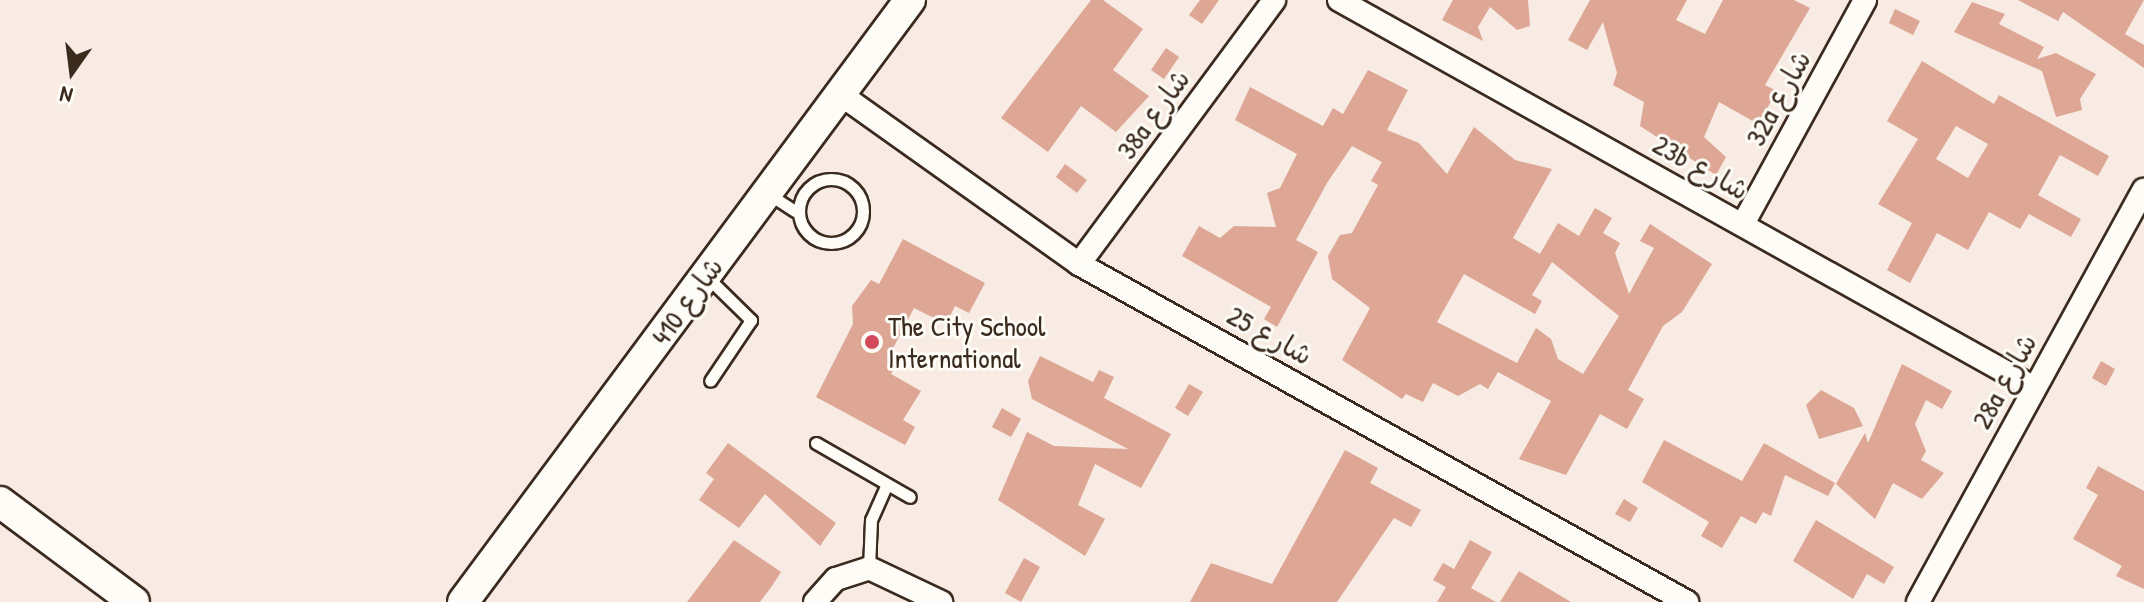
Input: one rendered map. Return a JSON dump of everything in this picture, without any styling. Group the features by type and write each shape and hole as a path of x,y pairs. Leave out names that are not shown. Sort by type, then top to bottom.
{"street":[{"name":"شارع 410","path":"463,602 910,0"},
{"name":"38a شارع","path":"1079,264 1274,0"},
{"name":"23b شارع","path":"1339,0 2034,388"},
{"name":"32a شارع","path":"1743,224 1865,0"},
{"name":"شارع 25","path":"840,94 1079,264 1687,602"},
{"name":"28a شارع","path":"1918,602 2034,388 2135,226 2144,190"},
{"path":"0,502 134,602"},
{"path":"815,602 860,569 941,602"}],"lane":[{"path":"767,193 795,211 833,247 866,206 832,177 795,211"},
{"path":"706,275 751,320 710,381"},
{"path":"816,443 910,497"},
{"path":"860,569 871,520 887,484"}],"building":[{"path":"1091,0 1103,0 1143,29 1113,70 1149,96 1116,132 1081,106 1048,152 1001,118"},
{"path":"1200,0 1219,0 1202,24 1189,15"},
{"path":"1453,0 1528,0 1530,26 1517,30 1490,7 1478,27 1483,41 1442,20"},
{"path":"1590,0 1687,0 1676,20 1705,34 1723,0 1794,0 1810,8 1765,85 1777,91 1758,124 1719,102 1704,137 1726,157 1716,175 1640,126 1644,102 1613,85 1617,73 1603,22 1587,50 1568,40"},
{"path":"2018,0 2144,0 2125,34 2144,45 2144,68 2063,12 2058,21"},
{"path":"1972,2 2005,14 1999,24 2044,47 2037,59 2056,53 2096,74 2080,99 2082,110 2056,117 2042,71 1954,32"},
{"path":"1895,9 1920,21 1913,35 1889,23"},
{"path":"1166,48 1179,57 1164,79 1151,70"},
{"path":"1922,61 1994,104 1999,95 2109,156 2098,176 2060,155 2038,195 2081,219 2071,237 2029,214 2020,229 1989,212 1968,250 1937,233 1910,283 1887,270 1912,223 1878,204 1918,139 1887,121","holes":["1956,126 1988,144 1968,178 1936,159"]},
{"path":"1368,70 1408,90 1387,130 1419,143 1447,174 1474,127 1515,160 1552,169 1513,238 1540,254 1558,223 1579,236 1595,208 1612,218 1603,233 1620,243 1615,253 1629,294 1654,248 1640,241 1650,224 1712,264 1682,312 1663,326 1628,390 1644,399 1627,429 1600,414 1566,475 1519,459 1551,401 1498,372 1488,389 1480,384 1458,396 1433,383 1423,402 1406,394 1402,399 1342,360 1370,308 1332,279 1328,256 1340,235 1352,233 1378,185 1371,181 1382,162 1352,146 1327,183 1296,240 1318,252 1277,327 1264,319 1271,307 1182,256 1199,226 1220,238 1234,226 1276,227 1267,193 1280,188 1297,154 1235,120 1250,87 1323,126 1333,108 1343,114","holes":["1552,262 1619,316 1583,374 1558,359 1551,339 1536,328 1517,363 1437,322 1464,274 1535,314 1542,301 1532,295"]},
{"path":"1065,164 1087,180 1077,193 1056,177"},
{"name":"The City School International","path":"903,239 985,283 969,313 955,306 946,324 914,308 891,352 900,356 891,374 921,391 903,420 915,427 905,445 816,397 853,324 852,306 871,280 879,284"},
{"path":"1040,356 1093,382 1099,370 1114,377 1104,398 1171,434 1141,488 1095,464 1078,505 1105,519 1085,556 998,500 1027,432 1054,446 1128,449 1032,399 1028,381"},
{"path":"2101,361 2115,369 2106,386 2092,378"},
{"path":"1902,364 1952,391 1942,409 1926,400 1915,424 1926,451 1921,460 1944,473 1922,499 1893,483 1875,519 1836,484 1865,433 1868,443"},
{"path":"1189,384 1203,392 1188,416 1175,408"},
{"path":"1821,390 1854,408 1863,426 1819,439 1806,405"},
{"path":"1002,408 1021,419 1011,437 992,427"},
{"path":"1664,440 1742,481 1764,443 1835,483 1828,496 1785,475 1771,516 1763,512 1756,524 1741,516 1722,548 1701,536 1709,522 1642,482"},
{"path":"728,443 836,523 820,546 765,494 739,528 699,500 714,479 706,473"},
{"path":"1345,450 1378,468 1370,483 1421,510 1411,527 1394,518 1337,602 1190,602 1211,563 1272,584"},
{"path":"2098,466 2144,491 2144,589 2116,576 2122,566 2073,539 2098,495 2086,488"},
{"path":"1624,499 1638,508 1630,522 1615,514"},
{"path":"1816,520 1894,567 1884,584 1867,574 1853,599 1793,561"},
{"path":"734,540 781,572 760,602 687,602"},
{"path":"1470,540 1492,552 1471,588 1496,602 1437,602 1446,587 1433,580 1443,563 1454,569"},
{"path":"1024,558 1040,567 1021,602 1005,593"},
{"path":"1519,571 1571,602 1500,602"}],"place":[{"name":"The City School International","path":"872,342"}]}
